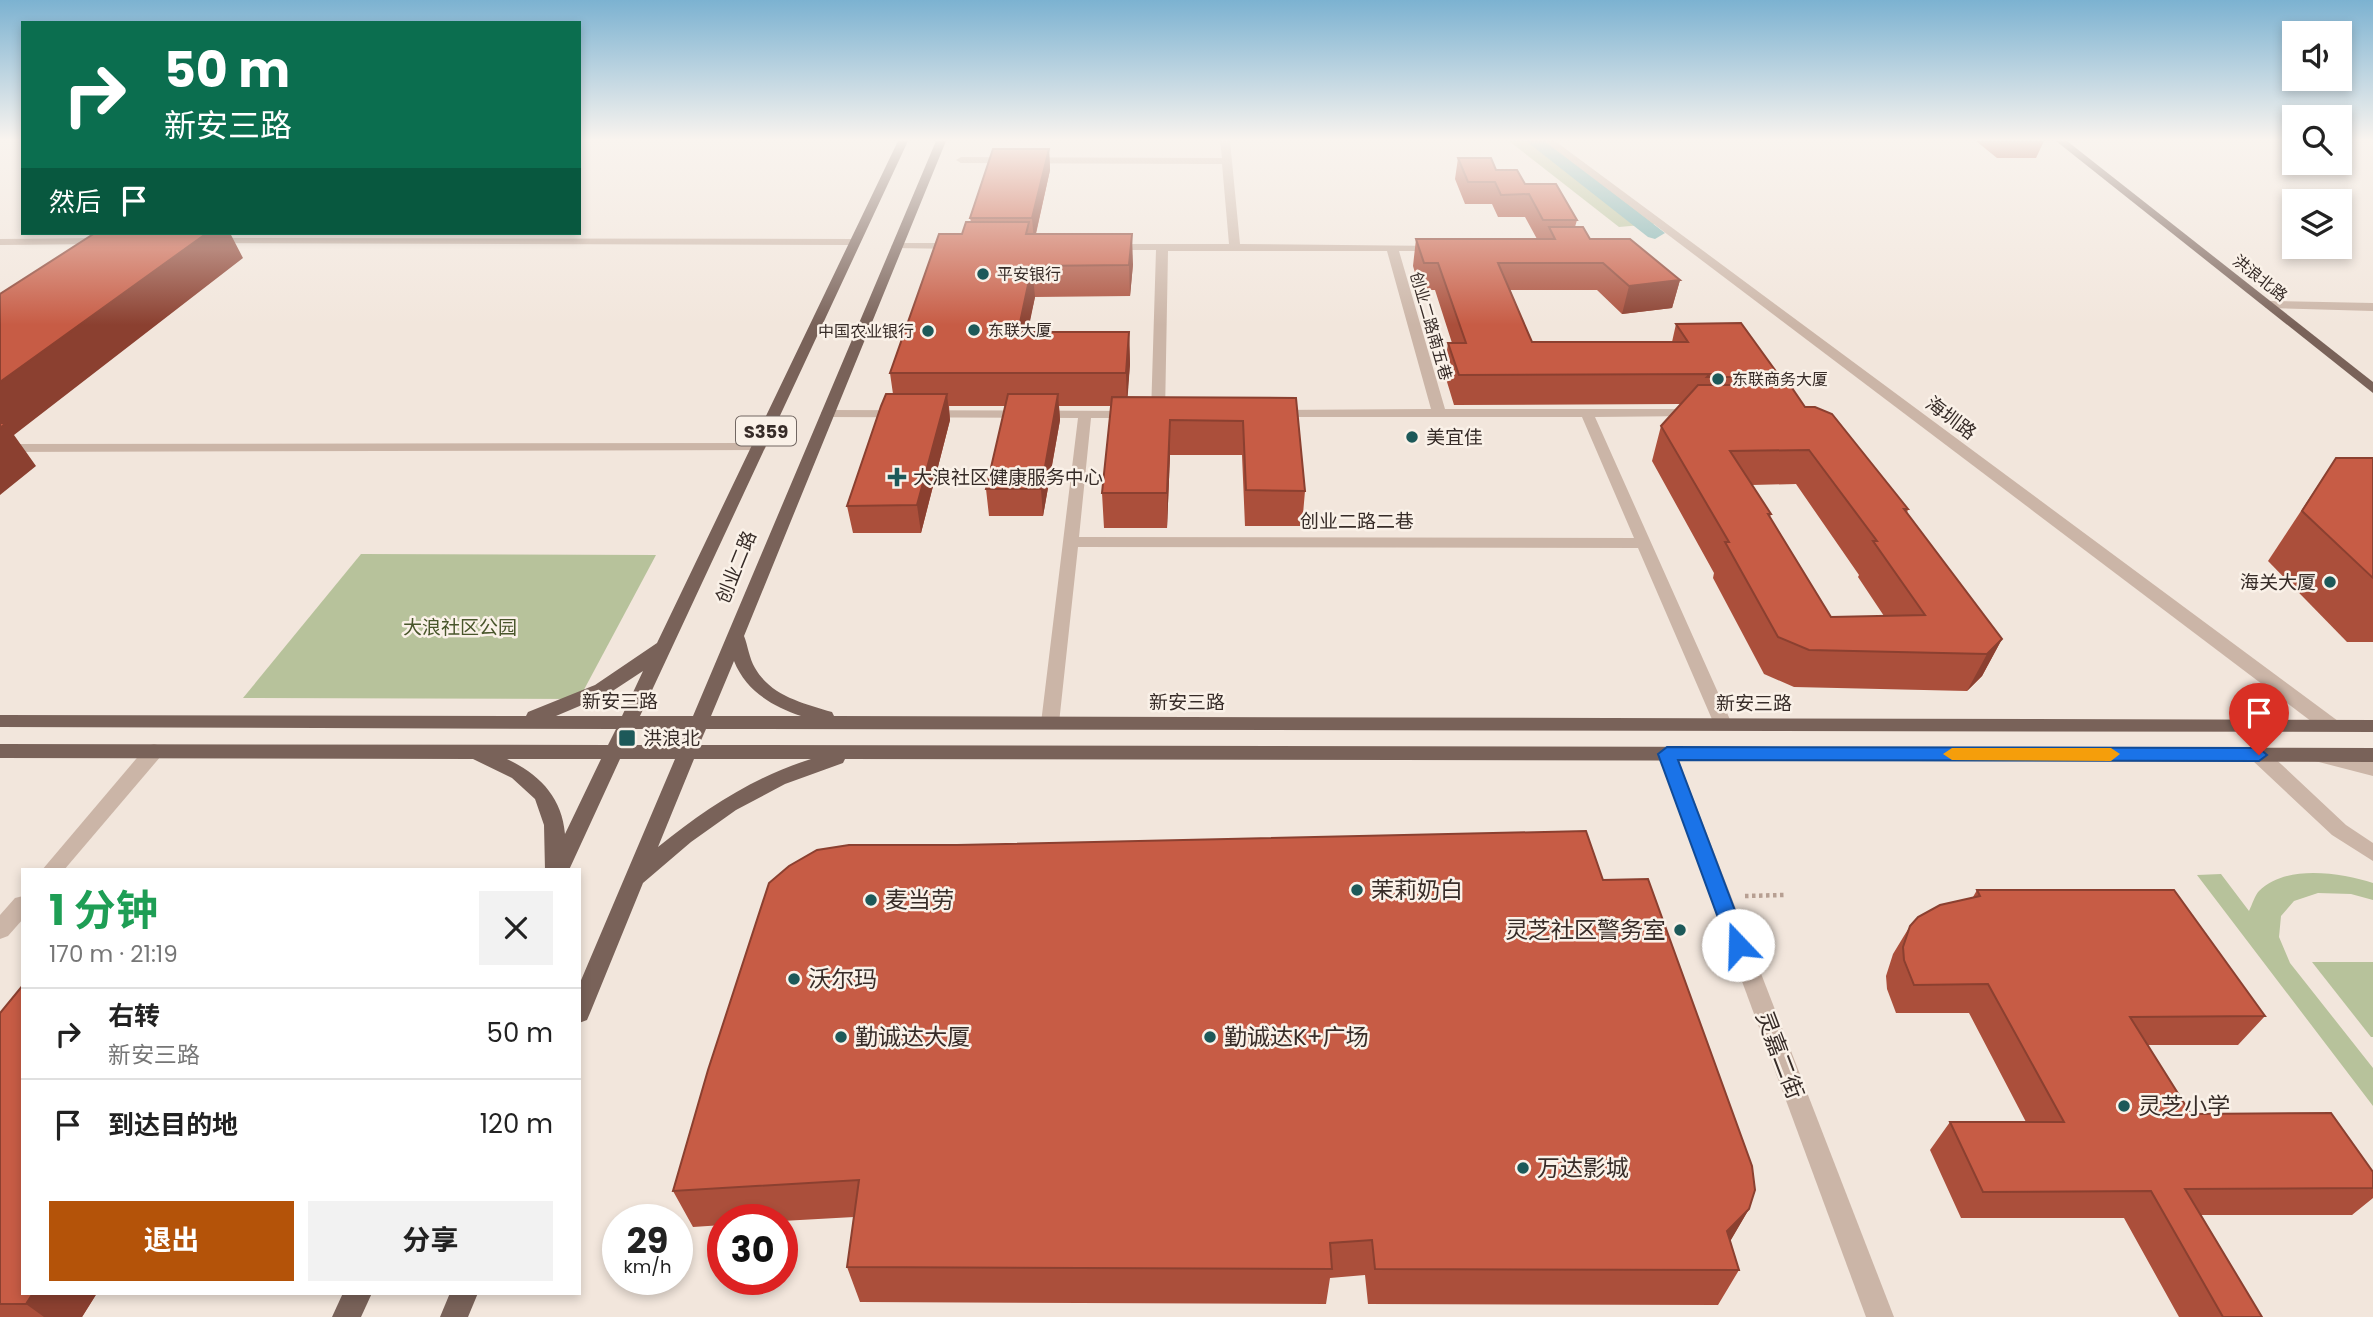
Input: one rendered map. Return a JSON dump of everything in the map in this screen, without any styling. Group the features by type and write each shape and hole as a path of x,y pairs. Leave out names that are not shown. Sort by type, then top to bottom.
{"main road":[{"name":"创业二路","path":"557,868 874,202"},
{"name":"创业二路","path":"581,1008 915,202"},
{"name":"洪浪北路","path":"2139,202 2373,389"},
{"path":"736,634 738,654 746,673 763,691 811,714 855,722"},
{"path":"516,722 575,702 618,681 646,661 667,640"},
{"name":"新安三路","path":"0,721 2373,726"},
{"path":"0,751 2373,755"},
{"path":"467,751 507,765 545,796 556,820 556,868"},
{"path":"634,880 685,834 738,796 800,768 856,752"},
{"path":"346,1317 357,1295"},
{"path":"454,1317 463,1295"}],"street":[{"path":"1231,202 1236,247"},
{"name":"海圳路","path":"1631,202 2331,726"},
{"path":"0,242 118,239 92,257"},
{"path":"199,241 855,242"},
{"path":"897,246 967,246"},
{"path":"1092,247 1445,248"},
{"path":"828,414 1164,414 1162,247"},
{"name":"创业二路南五巷","path":"1392,248 1439,413"},
{"path":"2270,306 2373,307"},
{"path":"1265,414 1706,412"},
{"path":"1587,413 1723,724"},
{"path":"1050,723 1085,414"},
{"path":"0,448 759,447"},
{"name":"创业二路二巷","path":"1071,542 1643,543"},
{"path":"54,868 154,751"},
{"name":"灵嘉二街","path":"1667,754 1880,1317"},
{"path":"2259,755 2339,830 2373,853"},
{"path":"2316,755 2373,769"},
{"path":"0,930 21,906"}],"path":[{"path":"1720,898 1784,895"}],"green space":[{"path":"1588,202 1637,202 1665,223 1619,227"},
{"name":"大浪社区公园","path":"361,554 656,555 579,699 243,698"},
{"path":"2221,874 2249,911 2259,891 2270,882 2284,877 2330,874 2373,883 2373,900 2351,894 2318,893 2294,901 2281,916 2279,937 2290,963 2373,1068 2373,1106 2197,875"},
{"path":"2312,962 2373,962 2373,1037 2371,1037"}],"building":[{"path":"975,202 1036,202 1032,218 970,218"},
{"path":"1534,202 1567,202 1577,220 1543,220"},
{"path":"966,222 1029,222 1026,234 1132,234 1129,265 1032,266 1018,332 1129,332 1126,373 890,373 939,234 962,234"},
{"path":"1549,227 1583,227 1590,239 1630,239 1680,280 1629,286 1603,263 1498,263 1532,342 1688,342 1676,324 1741,323 1780,377 1707,377 1710,374 1459,375 1448,343 1466,343 1438,263 1424,263 1416,239 1555,239"},
{"path":"92,235 204,235 0,382 0,294"},
{"path":"1698,385 1790,385 1805,407 1815,407 1832,414 1908,509 1904,509 2002,639 1987,654 1809,650 1778,637 1725,542 1729,542 1661,426","holes":["1809,450 1877,541 1873,541 1925,615 1831,617 1768,514 1771,514 1730,451"]},
{"path":"886,394 947,394 917,505 847,506 881,406"},
{"path":"1008,394 1058,394 1041,489 986,489"},
{"path":"1112,397 1296,398 1305,491 1246,490 1243,421 1170,420 1167,493 1102,493"},
{"path":"2336,458 2373,458 2373,578 2302,511"},
{"name":"勤诚达K+广场","path":"1586,831 1603,880 1648,879 1752,1166 1755,1190 1749,1209 1727,1231 1739,1270 1375,1269 1372,1240 1330,1243 1332,1269 847,1267 859,1180 673,1191 708,1070 769,883 789,866 817,850 849,845"},
{"path":"1977,890 2174,890 2265,1016 2130,1017 2191,1114 2331,1113 2373,1172 2373,1188 2185,1189 2262,1317 2223,1317 2151,1191 1983,1192 1950,1122 2064,1122 1988,984 1914,985 1904,960 1903,947 1910,926 1918,917 1940,905 1980,896"},
{"path":"21,987 21,1295 32,1295 26,1304 0,1304 0,1013"}],"waterway":[{"path":"1615,202 1655,233"}],"slow traffic":[{"path":"1952,754 2111,754"}],"place":[{"name":"平安银行","path":"983,274"},
{"name":"东联大厦","path":"974,330"},
{"name":"中国农业银行","path":"928,331"},
{"name":"东联商务大厦","path":"1718,379"},
{"name":"美宜佳","path":"1412,437"},
{"name":"大浪社区健康服务中心","path":"897,477"},
{"name":"海关大厦","path":"2330,582"},
{"name":"洪浪北","path":"627,738"},
{"name":"茉莉奶白","path":"1357,890"},
{"name":"麦当劳","path":"871,900"},
{"name":"灵芝社区警务室","path":"1680,930"},
{"name":"沃尔玛","path":"794,979"},
{"name":"勤诚达大厦","path":"841,1037"},
{"name":"勤诚达K+广场","path":"1210,1037"},
{"name":"灵芝小学","path":"2124,1106"},
{"name":"万达影城","path":"1523,1168"}],"route":[{"path":"1738,945 1667,754 2259,755"}]}
